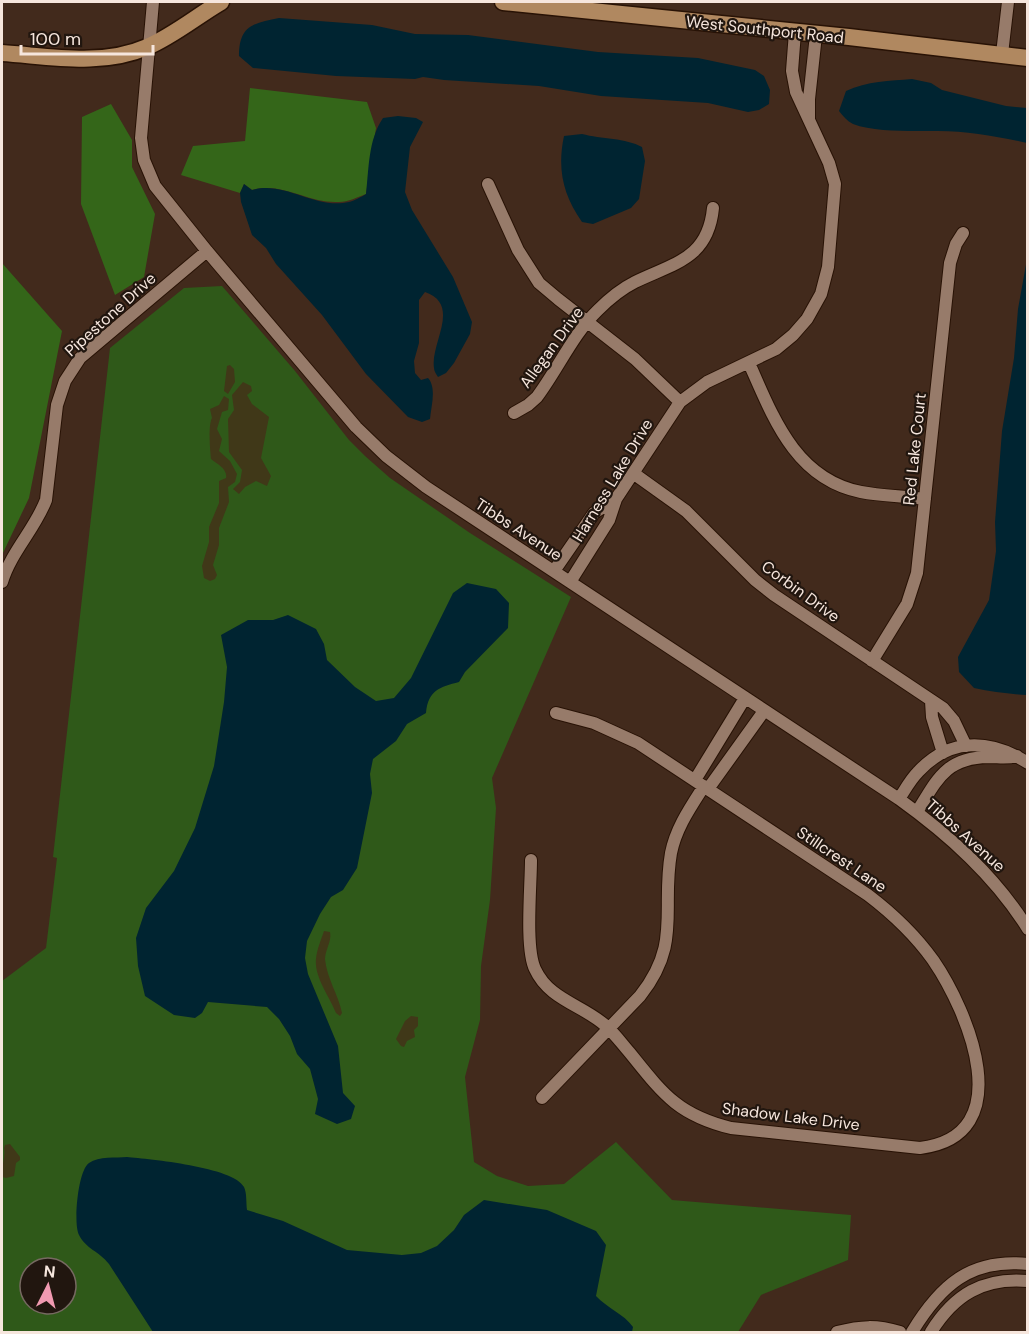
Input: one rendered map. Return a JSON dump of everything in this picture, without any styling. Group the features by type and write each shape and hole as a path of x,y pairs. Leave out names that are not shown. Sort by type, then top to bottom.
{"main road":[{"path":"2,53 88,59 115,57 148,47 221,2"},
{"name":"West Southport Road","path":"503,2 1028,58"}],"street":[{"name":"Tibbs Avenue","path":"153,2 141,130 144,160 156,186 207,251 356,427 381,452 426,487 938,827 993,880 1028,929"},
{"path":"1002,54 1008,2"},
{"name":"Harness Lake Drive","path":"570,582 609,520 616,499 680,402 707,382 776,349 797,331 816,304 826,278 835,184 829,163 798,98 793,80 795,32"},
{"path":"809,120 816,35"},
{"path":"488,184 516,247 530,271 547,291 635,359 680,402"},
{"name":"Allegan Drive","path":"514,413 537,397 587,322 599,309 625,288 678,263 693,253 707,233 713,207"},
{"name":"Red Lake Court","path":"872,661 904,609 913,589 918,567 950,263 956,244 963,233"},
{"name":"Pipestone Drive","path":"2,582 9,565 41,514 46,500 57,405 72,370 90,349 207,251"},
{"path":"749,363 780,432 815,471 836,484 855,490 925,498"},
{"name":"Corbin Drive","path":"633,473 686,511 774,596 943,708 954,721 962,747 962,762"},
{"path":"554,572 594,513 616,499"},
{"path":"542,1098 644,991 661,961 668,934 673,846 683,819 745,698"},
{"path":"931,700 932,717 943,753"},
{"path":"702,785 764,711"},
{"name":"Stillcrest Lane","path":"556,713 594,723 624,736 879,903 900,921 932,958 960,1009 969,1033 980,1086 976,1106 969,1121 960,1132"},
{"path":"899,799 918,772 943,753 962,747 993,747 1022,760"},
{"path":"917,812 941,774 955,764 988,757 1022,760"},
{"name":"Shadow Lake Drive","path":"531,860 531,957 543,982 553,992 609,1028 669,1098 696,1117 720,1126 920,1148 940,1144 960,1132"},
{"path":"912,1332 934,1299 948,1285 966,1274 999,1264 1028,1264"},
{"path":"931,1332 948,1308 970,1291 998,1281 1028,1281"},
{"path":"837,1332 860,1326 882,1327 900,1332"}],"green space":[{"path":"250,88 367,102 376,128 366,194 346,201 328,202 274,188 252,190 244,184 240,193 181,175 193,146 245,141"},
{"path":"111,104 132,140 132,167 155,214 144,277 115,295 81,204 82,117"},
{"path":"2,263 62,331 29,498 2,555"},
{"path":"222,286 295,371 349,440 365,456 390,478 470,533 571,597 492,778 496,808 490,900 481,966 480,1020 465,1077 474,1162 497,1176 528,1186 564,1184 616,1142 672,1200 851,1215 848,1260 761,1295 738,1332 2,1332 2,981 46,948 57,858 53,857 110,348 184,288"}],"sand":[{"path":"230,365 234,369 235,382 228,394 224,391 227,366"},
{"path":"243,382 251,386 252,391 247,395 252,404 269,417 261,458 271,476 267,486 256,481 245,487 239,494 233,489 240,482 242,470 229,452 228,419 234,410 232,395"},
{"path":"224,396 229,399 228,410 222,412 217,429 222,439 219,451 230,461 237,474 235,482 228,487 229,502 219,528 219,545 213,565 217,575 210,581 204,578 202,566 209,542 209,527 219,503 219,481 226,478 226,475 222,467 211,459 212,418 210,409 219,405"},
{"path":"324,931 330,932 325,959 342,1013 340,1016 336,1013 317,973 317,952"},
{"path":"411,1016 418,1017 418,1026 414,1030 415,1037 407,1041 404,1047 396,1039 405,1021"},
{"path":"10,1144 20,1160 16,1163 14,1176 6,1178 2,1177 4,1148 5,1145"}],"water":[{"path":"279,18 372,25 415,34 468,35 598,52 698,58 755,70 764,76 770,90 769,104 759,110 748,112 708,103 601,96 539,86 423,77 415,79 336,76 253,68 239,56 245,32 255,24"},
{"path":"912,79 931,83 942,90 1006,106 1027,108 1027,143 967,133 861,127 847,120 839,111 846,91 870,83"},
{"path":"398,116 416,118 423,122 410,147 405,192 412,210 453,277 472,322 470,334 454,363 446,373 438,377 434,369 434,358 442,326 441,306 436,298 425,292 419,300 419,343 414,361 415,373 421,380 428,378 433,392 430,419 422,422 408,417 366,374 322,315 276,264 266,248 252,235 240,193 244,184 252,190 276,189 324,202 349,202 358,199 366,194 370,155 378,127 383,118"},
{"path":"582,134 636,144 642,147 645,161 639,199 631,208 593,224 582,222 575,212 563,181 561,160 564,136"},
{"path":"1027,259 1028,695 974,688 959,672 958,657 989,600 996,551 995,522 1002,431"},
{"path":"467,583 496,589 509,603 508,628 465,672 459,682 441,688 432,694 426,713 407,724 396,741 373,759 370,774 372,793 357,868 343,890 331,897 307,941 305,958 308,974 338,1046 343,1093 355,1106 351,1119 337,1124 315,1114 318,1099 310,1069 297,1054 290,1036 279,1019 267,1007 208,1002 202,1013 195,1018 174,1015 145,996 138,966 136,938 146,908 174,871 195,828 214,766 227,667 221,635 248,620 273,620 288,615 316,629 324,644 327,660 355,687 376,701 394,698 411,678 453,593"},
{"path":"127,1157 190,1165 225,1174 237,1180 244,1187 247,1210 283,1221 347,1250 402,1255 421,1253 437,1246 454,1230 464,1215 484,1200 547,1210 596,1231 606,1245 596,1296 629,1322 633,1327 632,1332 153,1332 109,1264 85,1244 77,1229 79,1186 85,1168 89,1163 98,1159"}]}
